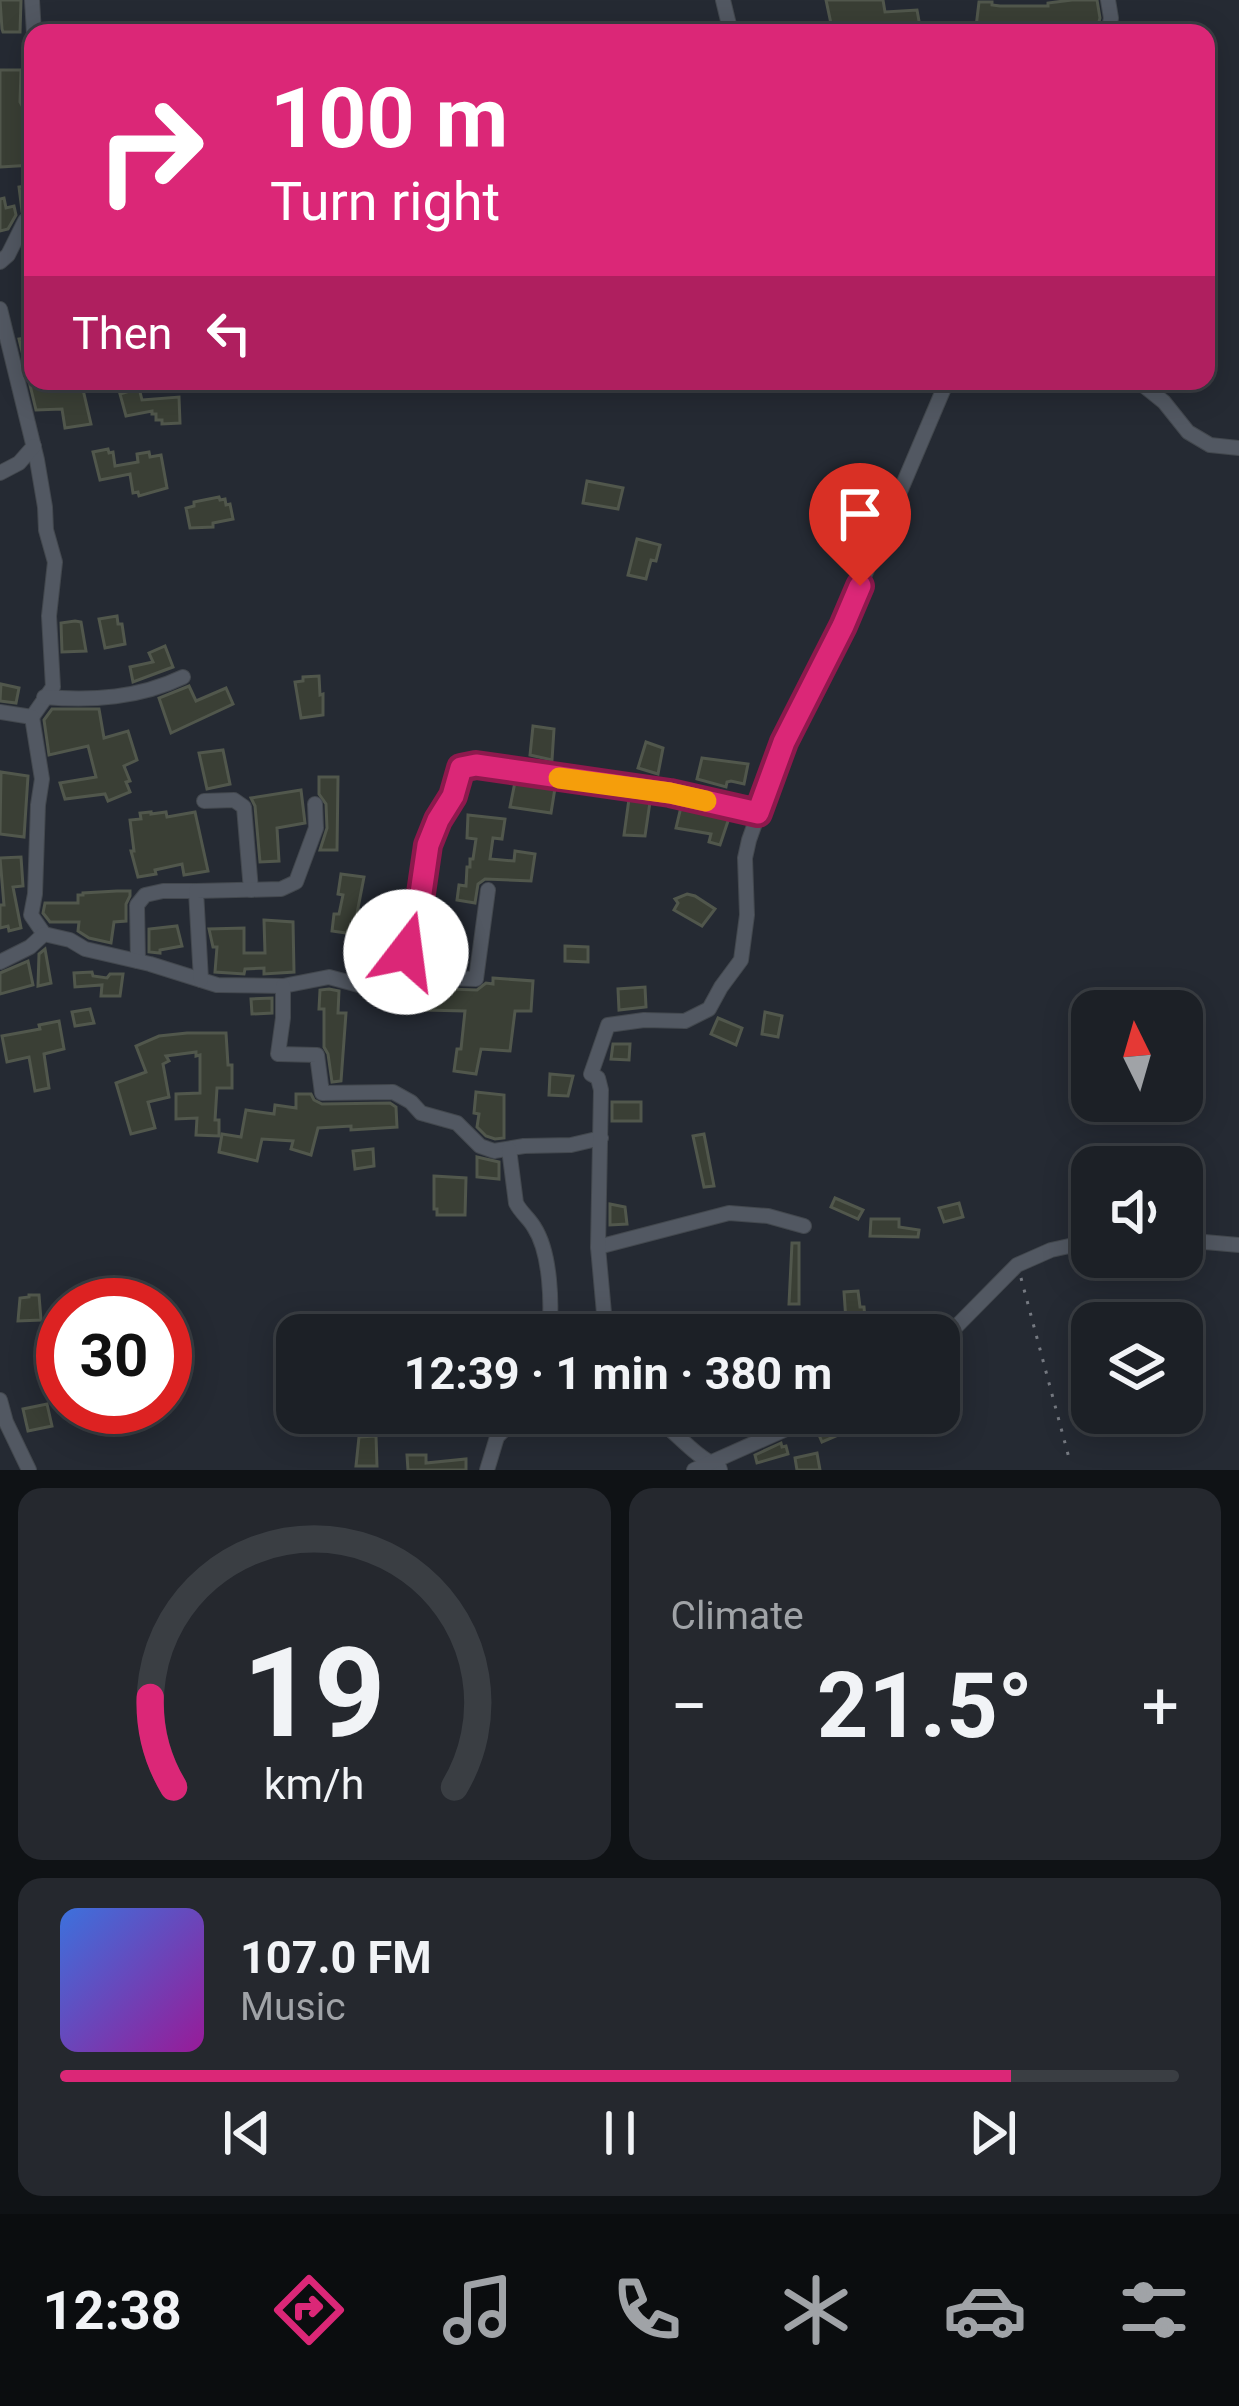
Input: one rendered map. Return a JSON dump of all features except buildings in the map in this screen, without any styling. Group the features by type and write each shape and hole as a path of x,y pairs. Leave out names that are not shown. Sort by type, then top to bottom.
{"street":[{"path":"0,262 24,223"},
{"path":"0,309 34,446 55,562 49,616 53,687 32,717 42,779 31,915 44,934 218,985 283,986 328,977 366,987 420,977 476,979 488,890"},
{"path":"604,1314 598,1247 602,1090 591,1074 608,1025 685,1021 709,1010 741,959 747,915 745,858 758,813 784,742 843,626 943,390"},
{"path":"1149,390 1188,432 1210,445 1239,448"},
{"path":"0,473 19,463 34,446"},
{"path":"44,697 119,696 157,689 183,677"},
{"path":"0,712 32,717"},
{"path":"400,981 428,845 465,766 670,793 758,813"},
{"path":"204,801 233,800 244,807 251,890"},
{"path":"138,961 136,905 145,895 281,890 296,882 316,828 315,804"},
{"path":"196,891 202,980"},
{"path":"0,962 44,934"},
{"path":"283,986 278,1054 317,1055 322,1093 393,1092 421,1113 457,1123 480,1146 494,1151 601,1138"},
{"path":"509,1149 516,1203 538,1234 551,1287 550,1314"},
{"path":"598,1247 729,1214 768,1216 804,1226"},
{"path":"1203,1242 1239,1246"},
{"path":"960,1323 1017,1265 1071,1246"},
{"path":"0,1400 29,1470"},
{"path":"487,1470 500,1434"},
{"path":"677,1434 707,1467 777,1434"}],"path":[{"path":"1017,1265 1069,1458"}],"slow traffic":[{"path":"559,778 706,801"}],"route":[{"path":"406,952 428,845 465,766 670,793 758,813 784,742 860,586"}]}
